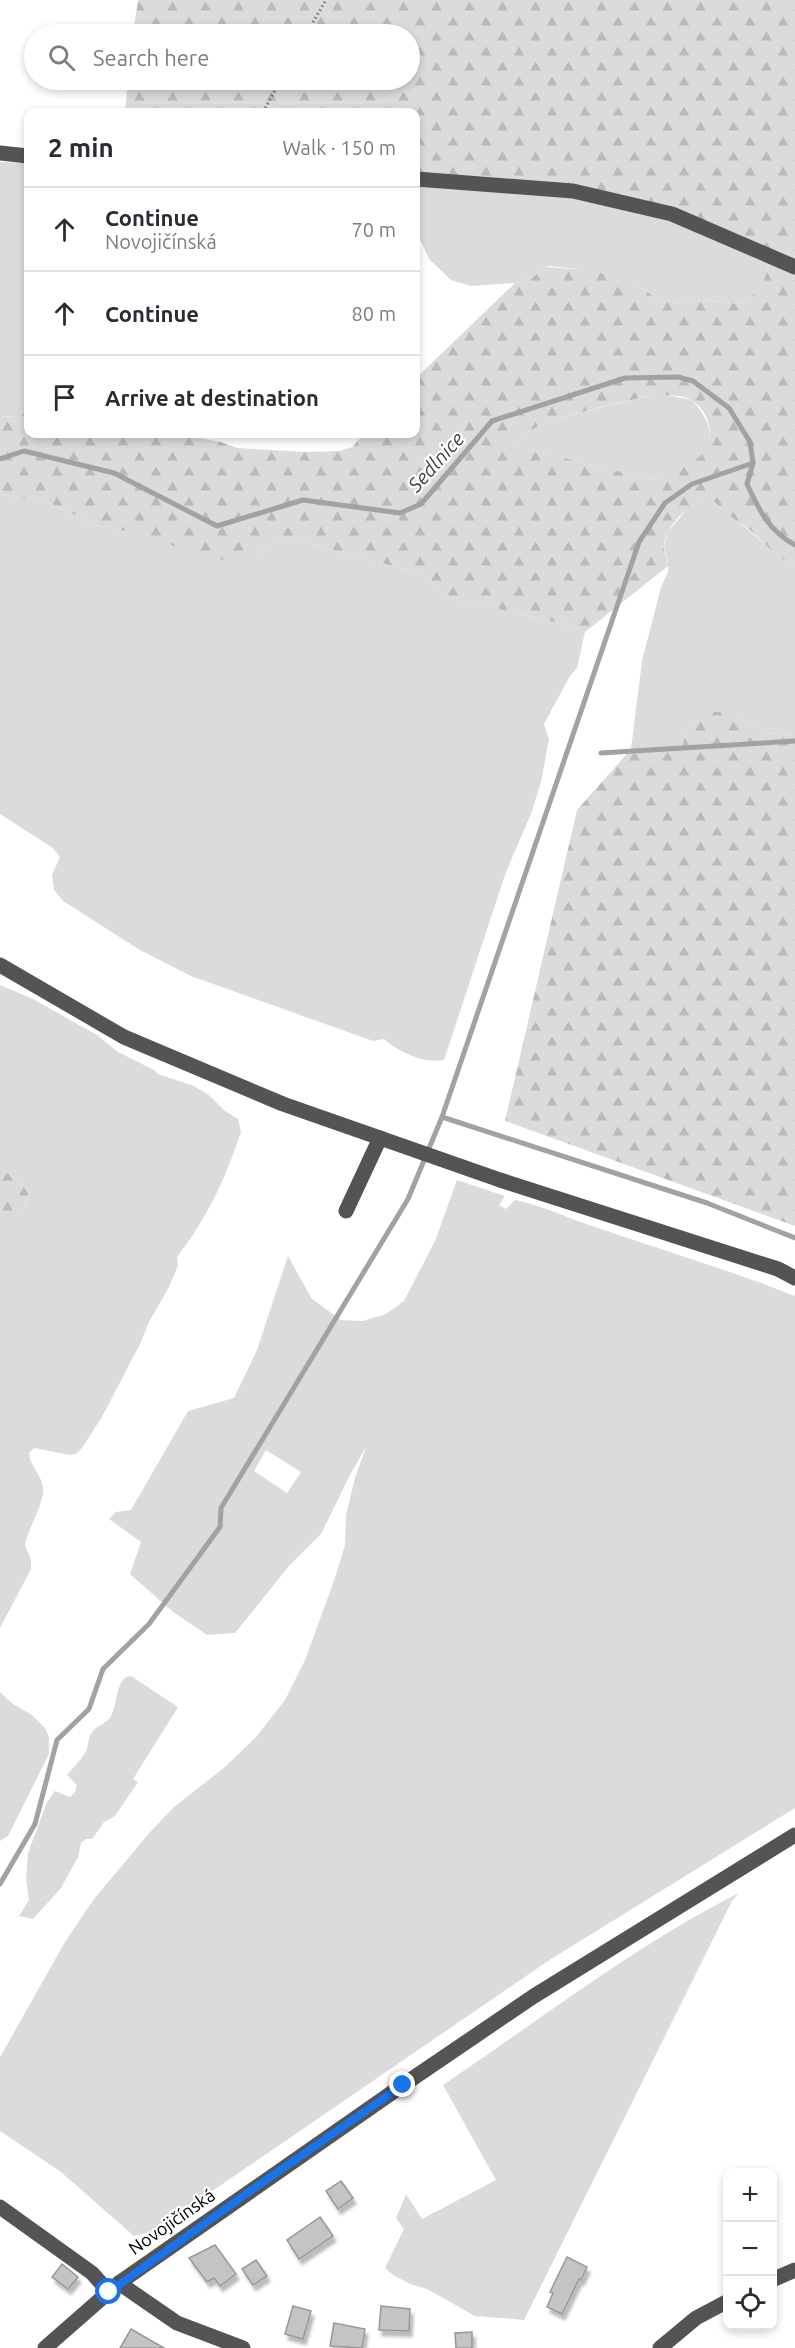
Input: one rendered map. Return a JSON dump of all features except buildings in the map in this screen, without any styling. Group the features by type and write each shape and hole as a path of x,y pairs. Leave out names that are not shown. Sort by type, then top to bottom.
{"street":[{"path":"0,153 24,156"},
{"path":"420,179 573,191 661,211 795,267"},
{"path":"0,965 124,1037 283,1104 500,1180 778,1269 795,1278"},
{"path":"346,1211 380,1138"},
{"name":"Novojičínská","path":"45,2348 114,2288 246,2194 534,1996 795,1835"},
{"path":"0,2208 114,2288 177,2323 243,2348"},
{"path":"777,2278 795,2270"},
{"path":"660,2348 696,2318 723,2304"}],"path":[{"path":"312,24 326,0"},
{"path":"265,108 275,90"}],"green space":[{"path":"138,0 795,0 795,566 777,555 715,502 702,497 684,512 668,532 664,547 668,566 585,632 572,626 442,596 425,575 290,538 272,542 256,556 232,560 217,559 130,532 95,525 52,504 0,494 0,417 20,416 24,413 24,438 200,438 237,448 305,452 339,451 352,447 360,438 420,438 420,374 515,283 532,278 544,267 577,269 611,275 635,283 658,299 681,304 702,300 742,304 757,291 765,276 768,263 676,221 568,195 420,186 420,108 125,108 127,90 420,90 420,24 134,24","holes":["652,395 679,396 693,401 704,413 710,428 708,444 705,451 695,460 667,470 655,480 510,445 537,427 555,420"]},
{"path":"0,162 24,163 24,413 20,416 0,417"},
{"path":"420,186 568,195 676,221 768,263 760,287 742,304 702,300 681,304 658,299 635,283 577,269 550,266 544,267 532,278 515,283 471,286 451,280 429,259 420,239"},
{"path":"652,395 667,395 692,400 704,417 710,435 705,452 698,459 688,465 668,471 655,480 509,445 520,436 555,420"},
{"path":"0,494 52,504 95,525 256,556 272,542 290,538 425,575 442,596 572,626 585,632 577,668 570,676 544,724 549,739 541,782 531,814 506,872 444,1060 420,1059 384,1039 373,1041 191,976 140,950 63,901 54,890 52,875 60,857 53,848 0,814"},
{"path":"702,497 710,498 785,561 795,566 795,735 766,733 741,717 690,720 681,749 653,752 631,749 642,661 661,587 668,572 664,547 668,532 690,505"},
{"path":"701,712 728,712 741,717 766,733 795,735 795,1226 505,1121 577,810 631,749 653,752 681,749 690,720"},
{"path":"0,985 33,999 97,1035 118,1052 158,1074 194,1086 238,1119 241,1132 215,1197 177,1257 178,1266 168,1289 103,1415 82,1448 76,1454 70,1455 34,1448 29,1453 43,1487 41,1500 25,1545 31,1560 31,1569 0,1628 0,1225 9,1228 22,1213 29,1194 21,1181 0,1169"},
{"path":"0,1169 21,1181 29,1194 22,1213 9,1229 0,1225"},
{"path":"457,1180 505,1196 499,1205 506,1209 515,1200 536,1206 795,1296 795,1808 548,1961 154,2231 134,2236 61,2172 0,2131 0,2057 65,1942 94,1899 174,1807 225,1767 257,1736 285,1700 305,1660 335,1578 345,1545 346,1515 355,1478 366,1447 321,1534 289,1566 235,1633 207,1635 173,1612 130,1574 141,1542 109,1519 116,1512 131,1510 188,1411 234,1398 257,1350 288,1256 312,1299 341,1320 363,1321 386,1314 404,1301 435,1241","holes":["266,1450 301,1472 287,1493 254,1471"]},
{"path":"131,1676 178,1707 133,1779 138,1782 115,1816 104,1822 92,1839 86,1839 81,1843 78,1857 61,1888 33,1919 19,1916 29,1900 26,1879 28,1853 47,1802 55,1791 70,1797 75,1792 77,1785 67,1775 85,1753 93,1731 111,1716 122,1681"},
{"path":"0,1692 13,1704 32,1715 45,1728 49,1737 49,1754 8,1836 0,1841"},
{"path":"739,1893 732,1901 524,2320 475,2316 427,2289 410,2284 393,2275 385,2268 404,2229 396,2218 406,2194 422,2219 496,2180 443,2085 588,1984 662,1936"}],"waterway":[{"name":"Sedlnice","path":"0,459 24,451 114,473 217,526 303,500 400,513 421,504 492,421 625,378 678,377 693,381 729,408 750,442 753,463 747,484 751,494 778,533 795,545"},
{"path":"0,1884 35,1824 57,1740 89,1709 103,1669 149,1624 220,1527 221,1508 408,1199 442,1117 639,542 665,503 692,484 753,463"},
{"path":"601,753 795,741"},
{"path":"442,1117 707,1203 795,1238"}],"route":[{"path":"109,2292 403,2085"}]}
